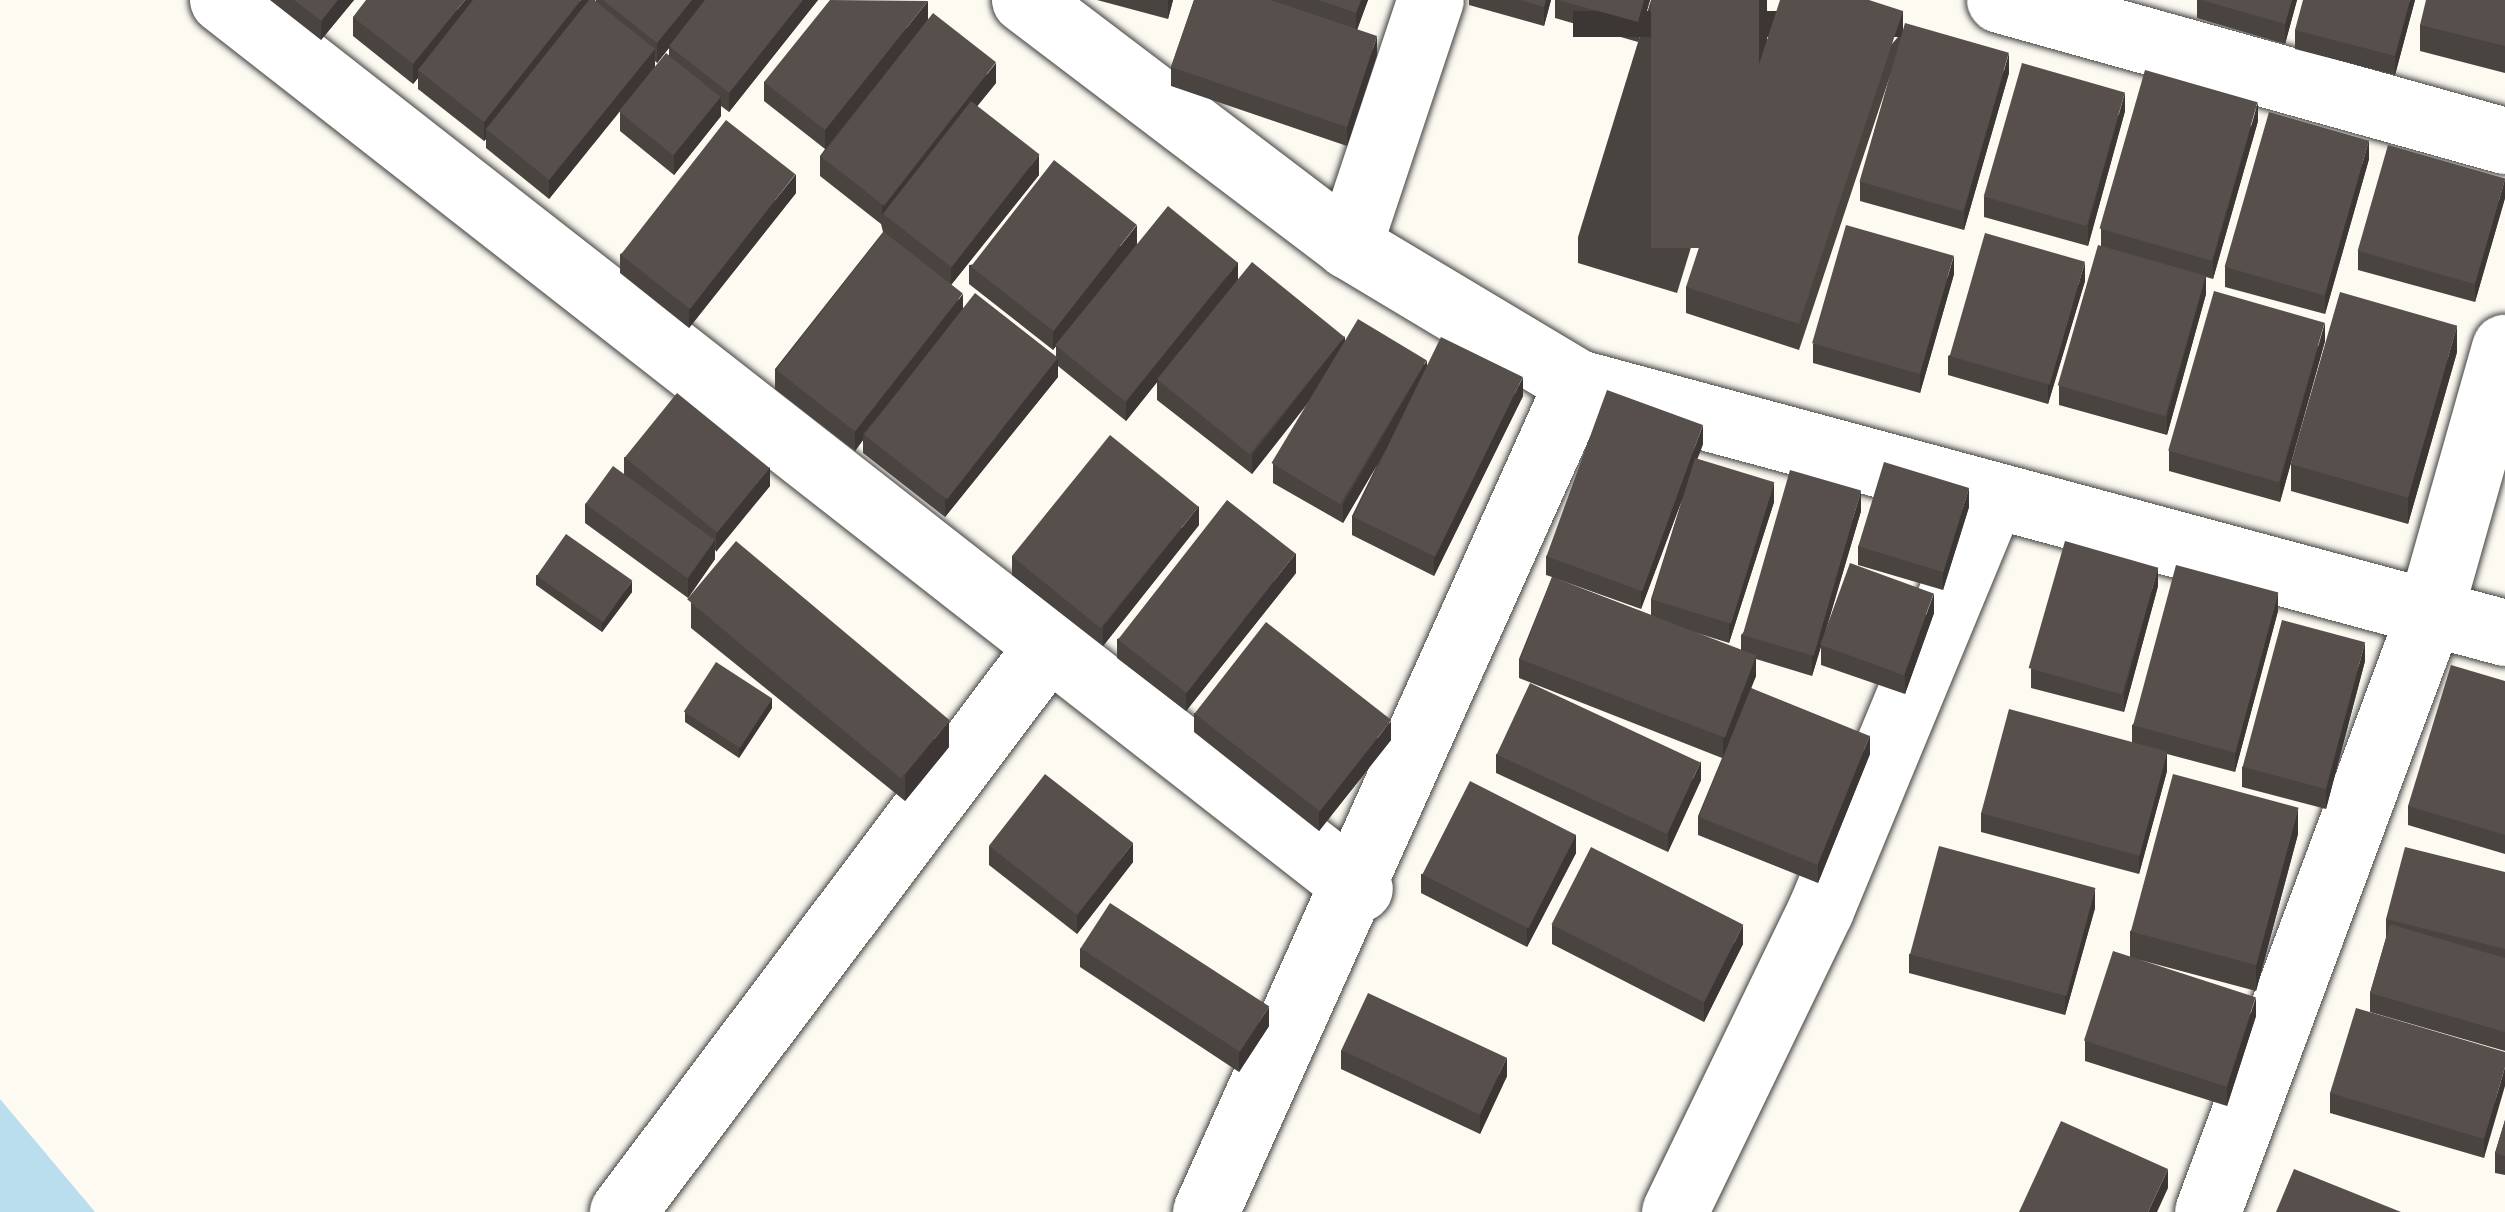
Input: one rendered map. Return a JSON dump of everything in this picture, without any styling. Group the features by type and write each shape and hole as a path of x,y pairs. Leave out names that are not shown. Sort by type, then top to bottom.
{"street":[{"path":"224,0 1045,651 1360,889"},
{"path":"1025,0 1349,245 1578,383 2428,620 2505,633"},
{"path":"1349,245 1431,0"},
{"path":"2000,0 2505,141"},
{"path":"2208,1212 2428,620 2505,348"},
{"path":"1206,1212 1360,889 1578,383"},
{"path":"1676,1212 1821,910 1992,498"},
{"path":"623,1212 1045,651"}],"water":[{"path":"0,1099 85,1200 95,1212 0,1212"}],"building":[{"path":"294,0 338,0 321,21"},
{"path":"366,0 465,0 413,64 353,17"},
{"path":"473,0 581,0 484,122 418,70"},
{"path":"589,0 655,49 549,180 486,129"},
{"path":"603,0 692,0 657,43"},
{"path":"705,0 803,0 729,93 669,46"},
{"path":"830,0 928,1 825,130 764,82"},
{"path":"1194,0 1271,0 1377,36 1347,127 1171,67"},
{"path":"1319,0 1361,0 1356,13"},
{"path":"1520,0 1546,0 1544,7"},
{"path":"1558,0 1644,0 1638,22"},
{"path":"1651,0 1759,0 1759,248 1651,248"},
{"path":"1780,0 1869,0 1903,11 1799,324 1686,287"},
{"path":"2201,0 2292,0 2285,24"},
{"path":"2303,0 2410,0 2395,56 2295,30"},
{"path":"2426,0 2505,0 2505,46 2420,25"},
{"path":"933,13 996,62 884,206 821,156"},
{"path":"1905,23 2009,53 1963,211 1860,182"},
{"path":"666,53 720,97 673,155 619,111"},
{"path":"2022,63 2125,92 2087,226 1984,197"},
{"path":"2145,70 2257,102 2212,261 2100,229"},
{"path":"971,101 1040,155 952,267 883,214"},
{"path":"2269,112 2369,141 2325,295 2225,267"},
{"path":"726,120 795,174 690,309 621,255"},
{"path":"2388,145 2505,179 2475,284 2358,251"},
{"path":"1054,160 1137,225 1054,331 971,266"},
{"path":"1168,206 1238,263 1125,402 1055,345"},
{"path":"1846,225 1954,256 1920,374 1812,343"},
{"path":"884,232 963,294 855,431 776,370"},
{"path":"1985,233 2085,262 2050,385 1950,356"},
{"path":"2098,245 2206,276 2165,416 2058,385"},
{"path":"1252,262 1344,337 1249,454 1157,379"},
{"path":"2214,291 2325,323 2279,482 2168,451"},
{"path":"2340,292 2457,326 2408,498 2291,464"},
{"path":"975,293 1058,358 947,499 864,435"},
{"path":"1358,319 1427,360 1340,504 1271,463"},
{"path":"1441,337 1523,377 1435,557 1353,517"},
{"path":"1607,390 1703,425 1642,591 1546,556"},
{"path":"677,393 769,468 717,532 625,458"},
{"path":"1110,435 1199,507 1100,628 1012,556"},
{"path":"1695,458 1774,482 1731,624 1652,600"},
{"path":"1884,462 1969,488 1943,572 1858,546"},
{"path":"613,466 715,540 687,578 585,504"},
{"path":"1790,470 1861,490 1814,656 1743,635"},
{"path":"1227,500 1296,554 1187,693 1118,639"},
{"path":"566,534 632,580 603,622 537,576"},
{"path":"736,541 950,720 901,779 687,599"},
{"path":"2065,541 2158,568 2122,695 2029,668"},
{"path":"1850,563 1934,593 1904,675 1820,645"},
{"path":"2176,565 2278,592 2235,753 2133,725"},
{"path":"1552,577 1756,655 1725,738 1520,659"},
{"path":"2282,620 2365,642 2326,789 2243,767"},
{"path":"1266,622 1391,720 1320,811 1195,713"},
{"path":"716,662 772,698 740,748 684,711"},
{"path":"2451,665 2505,681 2505,835 2408,806"},
{"path":"1530,683 1700,762 1667,834 1497,755"},
{"path":"1751,688 1870,736 1818,865 1699,817"},
{"path":"2009,709 2167,751 2139,856 1981,813"},
{"path":"1045,774 1133,843 1077,915 989,846"},
{"path":"2173,774 2299,808 2256,965 2131,931"},
{"path":"1470,781 1576,835 1528,929 1422,875"},
{"path":"1939,846 2095,888 2066,996 1910,954"},
{"path":"1591,847 1743,925 1704,1002 1552,925"},
{"path":"2405,847 2505,872 2505,949 2386,919"},
{"path":"1110,903 1269,1006 1240,1052 1081,948"},
{"path":"2390,924 2505,958 2505,1032 2370,993"},
{"path":"2113,951 2256,997 2227,1087 2084,1040"},
{"path":"1368,993 1507,1058 1480,1115 1341,1050"},
{"path":"2356,1008 2505,1052 2484,1139 2330,1093"},
{"path":"2505,1120 2505,1156 2495,1153"},
{"path":"2061,1121 2168,1169 2148,1212 2019,1212"},
{"path":"2294,1169 2401,1212 2276,1212"}]}
